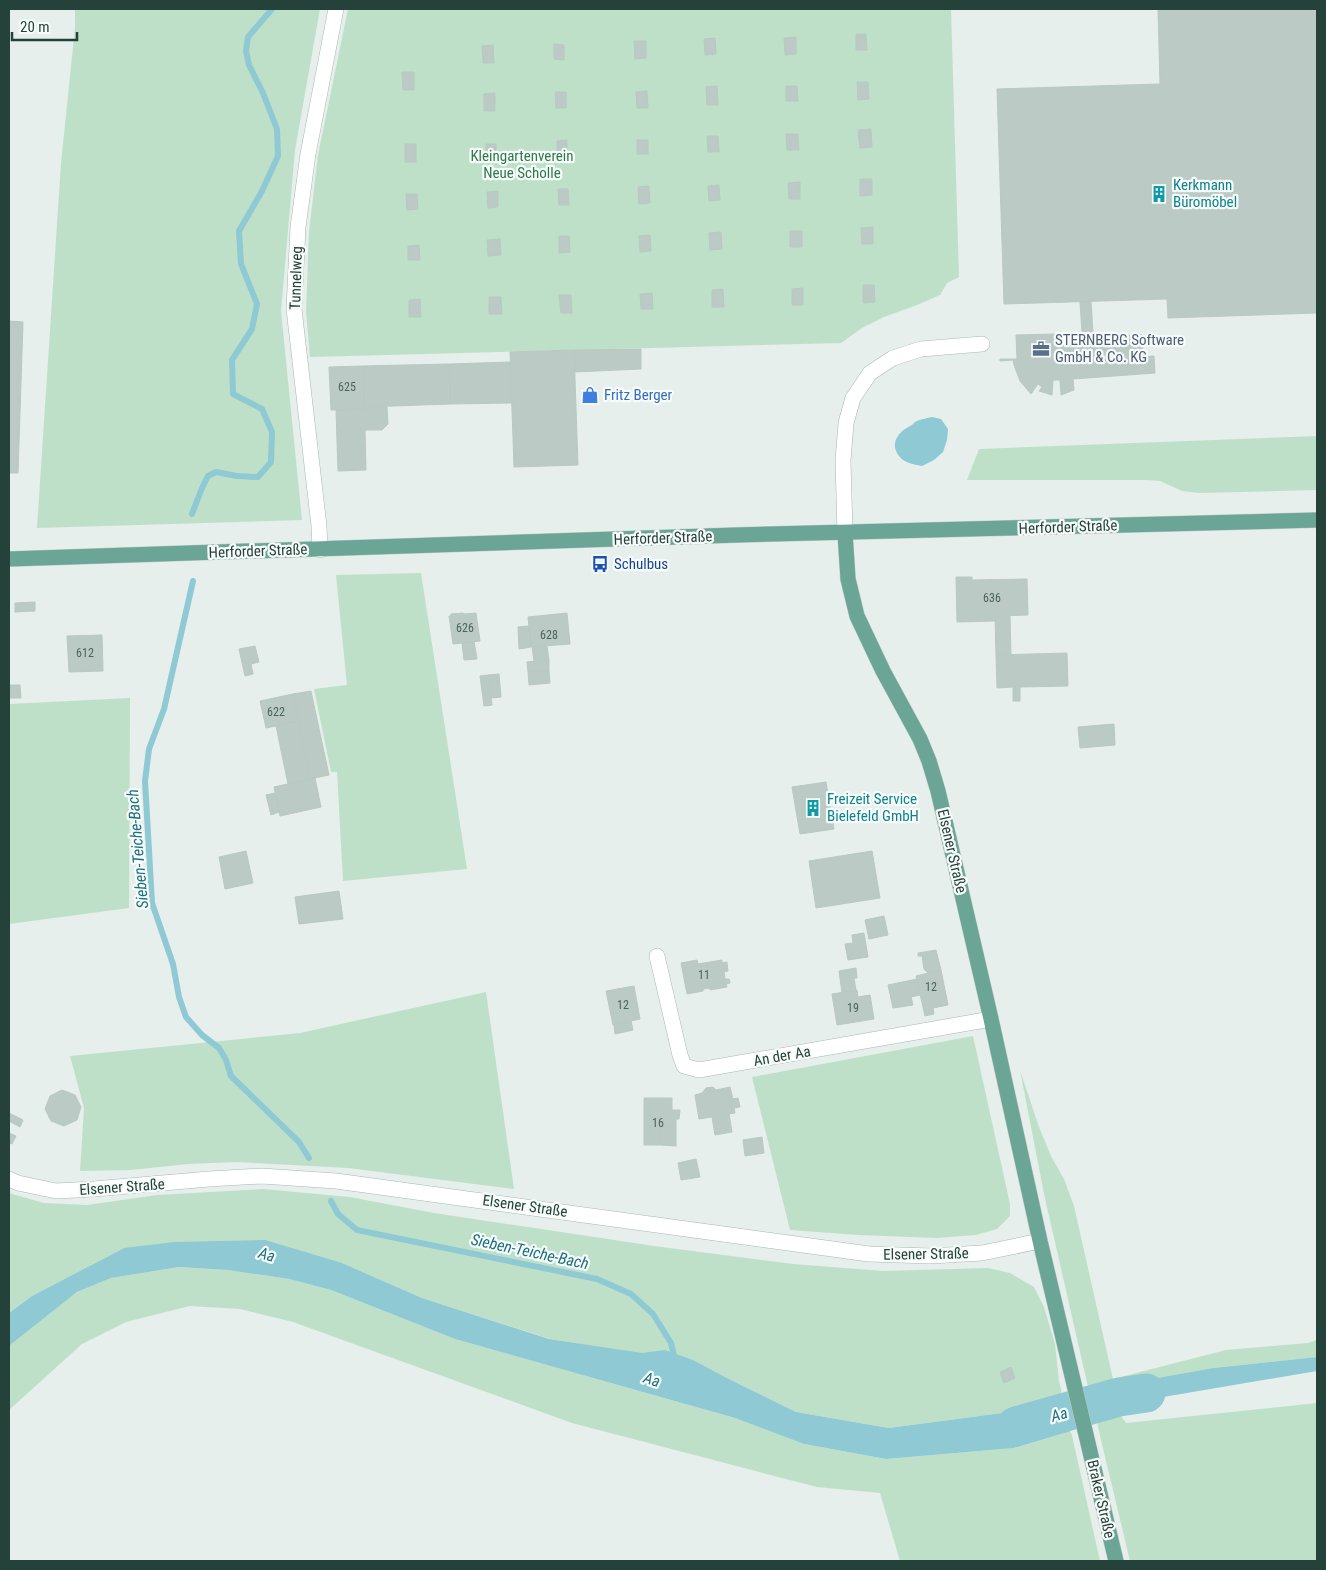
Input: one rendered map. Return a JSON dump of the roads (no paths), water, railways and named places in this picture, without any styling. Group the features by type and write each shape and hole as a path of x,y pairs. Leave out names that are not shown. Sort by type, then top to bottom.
{"main road":[{"name":"Herforder Straße","path":"9,559 1317,520"},
{"name":"Elsener Straße","path":"845,533 848,579 857,616 883,671 920,739 938,791 1072,1378"},
{"name":"Braker Straße","path":"1072,1378 1116,1561"}],"street":[{"name":"Tunnelweg","path":"320,550 319,526 294,309 298,227 308,154 336,9"},
{"path":"845,533 844,460 846,423 853,398 870,373 893,358 921,349 982,344"},
{"name":"An der Aa","path":"657,956 684,1066 699,1070 991,1019"},
{"name":"Elsener Straße","path":"9,1179 18,1183 56,1191 262,1176 336,1181 869,1254 930,1256 982,1253 1040,1241"}],"water":[{"path":"932,417 941,419 948,429 943,452 934,460 922,466 903,460 896,450 895,445 898,436 916,421"},
{"path":"265,1240 342,1263 422,1298 549,1339 642,1353 665,1350 693,1360 796,1412 889,1428 1002,1413 1062,1393 1071,1431 1014,1448 886,1459 804,1444 735,1418 455,1339 331,1290 289,1279 228,1270 179,1267 111,1278 77,1292 9,1346 9,1313 32,1296 124,1248 174,1242"},
{"path":"1317,1357 1317,1371 1128,1403 1115,1408 1097,1423 1088,1387 1123,1384 1213,1368"}],"waterway":[{"name":"Sieben-Teiche-Bach","path":"192,514 208,476 216,472 258,477 271,462 272,432 262,409 233,394 232,360 252,329 257,304 241,264 239,231 262,191 278,156 277,129 263,93 249,65 246,51 248,37 272,9"},
{"name":"Sieben-Teiche-Bach","path":"193,581 164,709 149,749 145,781 152,903 173,964 179,997 186,1017 202,1035 219,1048 226,1060 231,1076 299,1142 309,1158"},
{"name":"Sieben-Teiche-Bach","path":"331,1201 338,1214 357,1230 597,1279 631,1294 653,1314 671,1343 675,1360"},
{"name":"Aa","path":"1016,1426 1119,1397 1146,1393"}],"place":[{"name":"Kerkmann Büromöbel","path":"1159,194"},
{"name":"STERNBERG Software GmbH & Co. KG","path":"1041,349"},
{"name":"Fritz Berger","path":"590,395"},
{"name":"Schulbus","path":"600,564"},
{"name":"Freizeit Service Bielefeld GmbH","path":"813,808"}],"park label":[{"name":"Kleingartenverein Neue Scholle","path":"522,164"}]}
